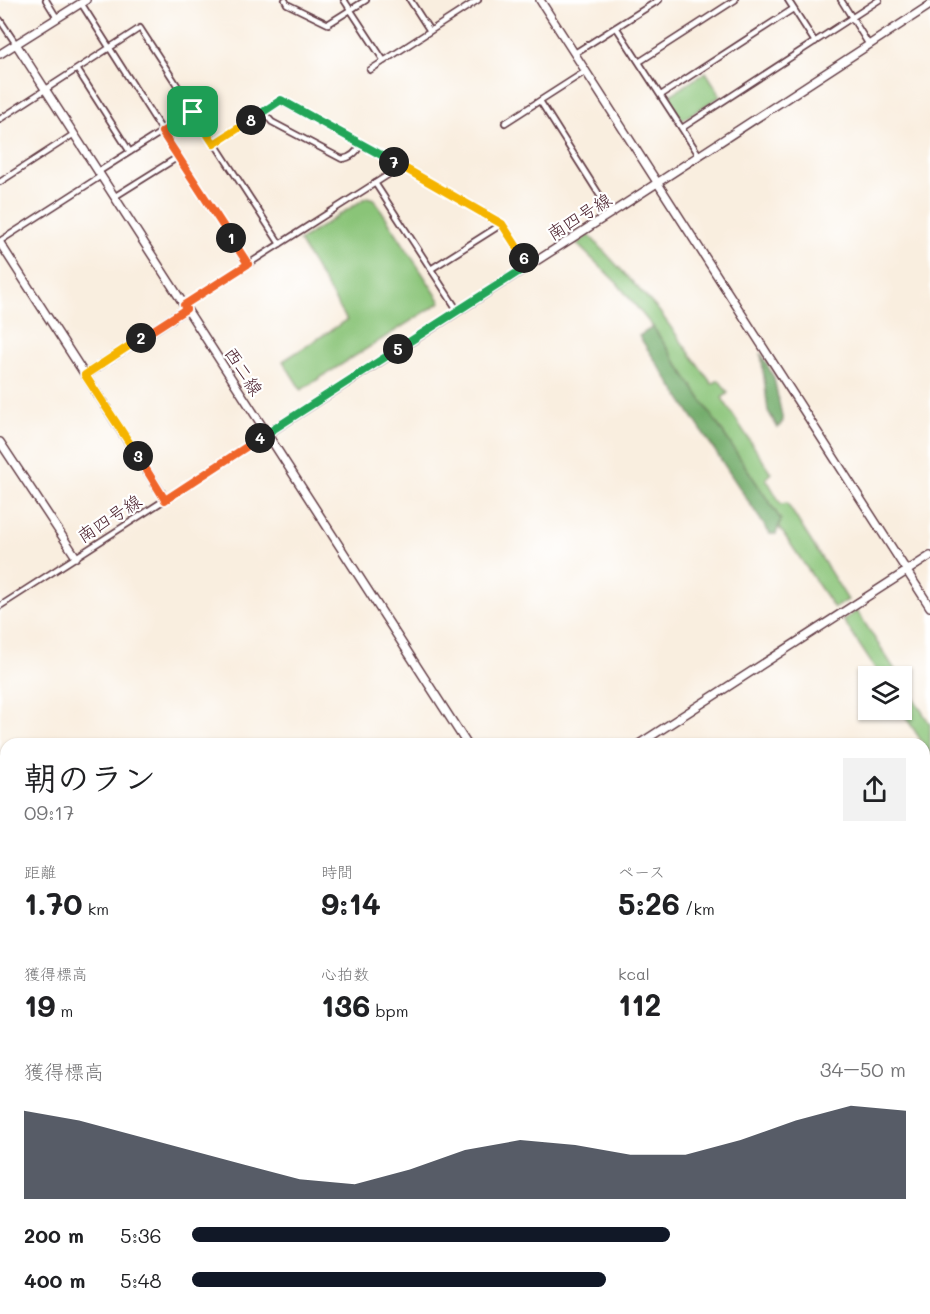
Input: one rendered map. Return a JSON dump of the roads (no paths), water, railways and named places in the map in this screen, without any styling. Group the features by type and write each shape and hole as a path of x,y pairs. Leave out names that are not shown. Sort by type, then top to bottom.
{"street":[{"path":"46,0 57,18"},
{"path":"285,0 287,4 328,24 366,0"},
{"path":"344,0 384,61"},
{"path":"410,0 430,32"},
{"path":"540,0 930,607"},
{"path":"575,53 658,0"},
{"path":"639,62 735,0"},
{"path":"788,0 815,42"},
{"path":"841,0 869,45"},
{"path":"682,128 879,0"},
{"path":"0,54 84,1 109,48 248,264"},
{"path":"370,70 475,1"},
{"name":"南四号線","path":"0,606 659,183 930,5"},
{"path":"661,95 793,9"},
{"path":"0,20 16,44"},
{"path":"616,27 699,155"},
{"path":"0,119 141,28 280,244"},
{"name":"西二線","path":"16,44 463,738"},
{"path":"77,69 130,152"},
{"path":"505,123 586,71"},
{"path":"214,144 281,100 502,224 529,265"},
{"path":"540,101 611,213"},
{"path":"165,500 0,242 130,152 193,112"},
{"path":"263,112 272,122 342,159 357,151 361,144"},
{"path":"0,182 74,134"},
{"path":"114,197 178,157"},
{"path":"85,375 248,264 402,166"},
{"path":"375,183 458,311"},
{"path":"431,269 502,224"},
{"path":"0,442 76,557"},
{"path":"648,738 930,556"}]}
